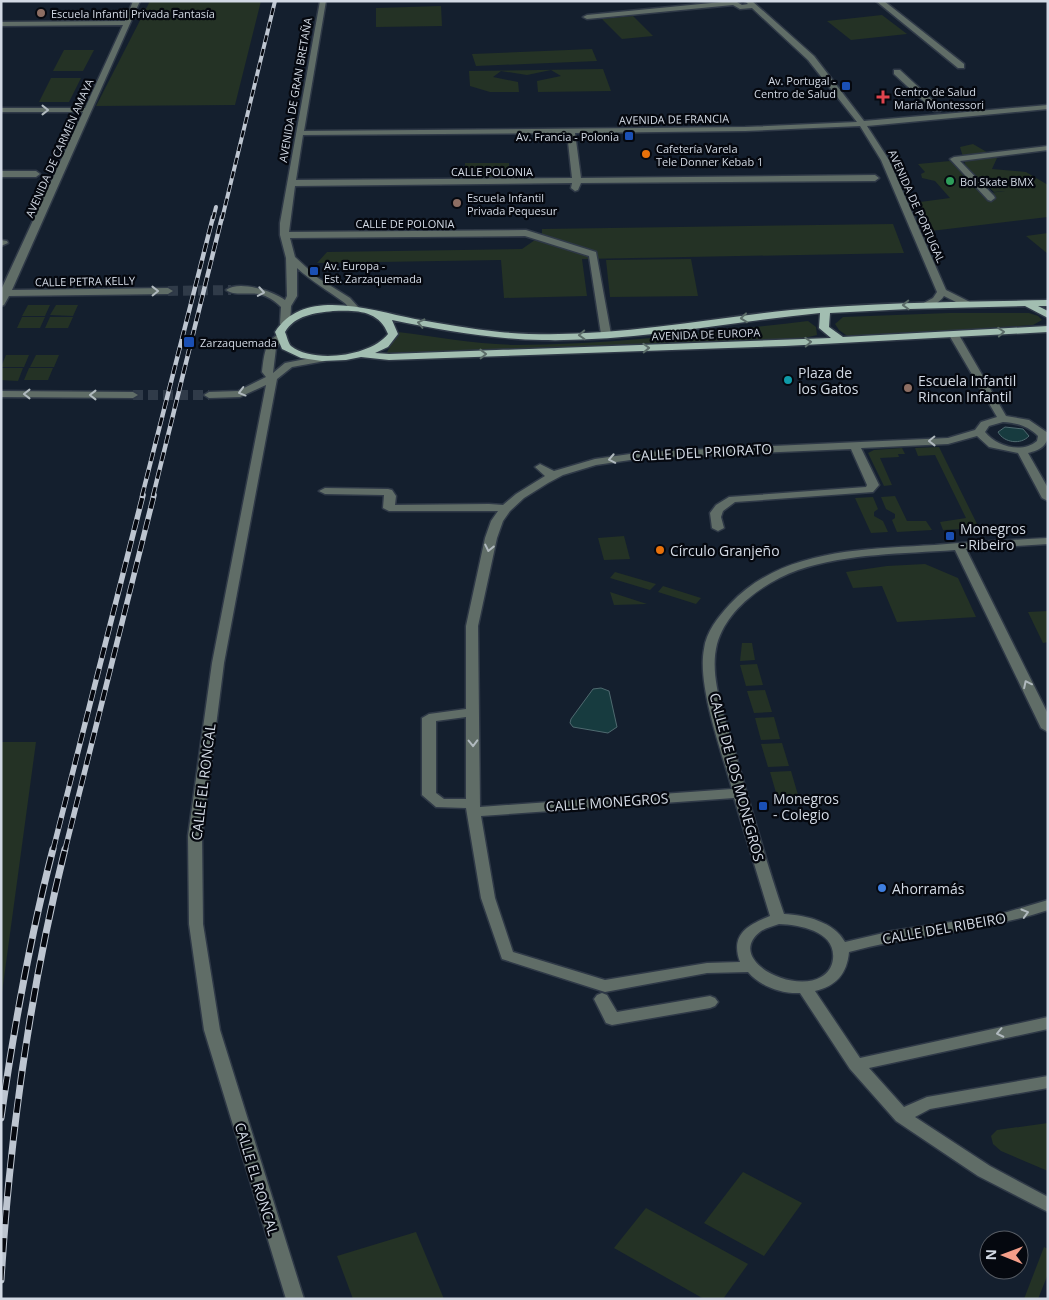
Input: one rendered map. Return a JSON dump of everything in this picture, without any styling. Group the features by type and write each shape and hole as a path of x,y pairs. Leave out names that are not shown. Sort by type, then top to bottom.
{"main road":[{"path":"1025,303 1048,315"},
{"name":"AVENIDA DE EUROPA","path":"354,308 440,327 492,334 546,336 606,334 826,310 925,304 1048,303"},
{"path":"354,308 332,308 299,315 285,324 280,332 283,344 291,351 321,359 344,359 365,354 384,346 392,333 389,322 376,314"},
{"path":"826,310 823,322 824,328 830,334 842,340"},
{"name":"AVENIDA DE EUROPA","path":"365,354 389,357 842,340 954,335 1048,328"}],"street":[{"name":"AVENIDA DE CARMEN AMAYA","path":"1,303 138,1"},
{"name":"AVENIDA DE GRAN BRETAÑA","path":"285,324 286,306 292,296 294,277 284,235 291,183 323,1"},
{"path":"879,1 961,66"},
{"path":"587,17 734,2 740,7 750,3"},
{"name":"AVENIDA DE PORTUGAL","path":"750,3 790,37 811,58 862,124 885,160 942,292"},
{"path":"1,24 126,26"},
{"path":"1,29 126,26"},
{"path":"897,72 936,109"},
{"name":"AVENIDA DE FRANCIA","path":"300,133 736,129 862,124 1048,107"},
{"path":"1,110 89,110"},
{"path":"571,131 576,186"},
{"path":"991,198 954,160 1048,148"},
{"path":"1,174 36,174"},
{"name":"CALLE POLONIA","path":"407,183 576,186 596,182 875,178"},
{"name":"AVENIDA DE GRAN BRETAÑA","path":"291,183 407,183"},
{"name":"CALLE DE POLONIA","path":"284,235 521,233 593,254 606,334"},
{"path":"291,258 315,280 347,300 354,308"},
{"path":"232,290 259,291 273,295 286,306"},
{"name":"CALLE PETRA KELLY","path":"4,293 168,291"},
{"path":"925,304 936,300 942,292 967,304"},
{"path":"954,335 1003,419 1020,420 1035,426 1048,428"},
{"name":"CALLE EL RONCAL","path":"280,337 271,347 267,372 272,378 218,663 195,836 196,924 212,1030 295,1299"},
{"path":"209,395 240,394 272,378 289,365 321,359"},
{"path":"1,394 133,395"},
{"name":"CALLE DEL PRIORATO","path":"750,967 707,968 605,986 507,956 488,898 474,808 472,626 491,538 497,522 506,509 520,496 553,476 595,462 624,457 854,444 948,441 964,438 979,432 985,424 1003,419"},
{"path":"979,432 988,442 998,447 1021,450 1038,446 1043,441 1044,435 1035,426"},
{"path":"718,528 714,517 716,511 722,504 733,499 869,490 873,485 854,444"},
{"path":"1021,450 1048,498"},
{"path":"540,467 553,476"},
{"path":"325,491 388,492 390,496 389,508 489,507 506,509"},
{"name":"CALLE DE LOS MONEGROS","path":"778,919 765,880 713,695 709,656 714,634 731,607 770,579 815,561 870,551 1048,541"},
{"path":"959,546 1042,704 1048,728"},
{"path":"473,712 429,718 429,795 441,804 474,808"},
{"name":"CALLE MONEGROS","path":"474,808 740,793"},
{"name":"CALLE DEL RIBEIRO","path":"840,949 891,937 1024,914 1048,906"},
{"path":"778,919 794,919 813,924 834,938 840,949 841,960 838,970 834,975 819,985 804,988 790,988 774,984 760,977 750,967 744,955 746,940 757,927 778,919"},
{"path":"804,988 856,1065 902,1116 984,1171 1048,1205"},
{"path":"602,999 612,1019 710,1002"},
{"path":"856,1065 1048,1023"},
{"path":"902,1116 927,1103 1048,1082"}],"shaded area":[{"path":"150,1 261,1 235,105 96,106"},
{"path":"441,6 442,26 376,27 376,8"},
{"path":"882,15 907,34 851,40 827,21"},
{"path":"633,16 653,36 622,39 602,19"},
{"path":"592,49 597,61 476,66 472,54"},
{"path":"64,50 94,50 83,71 53,71"},
{"path":"603,69 611,91 538,92 537,81 561,76 551,70 527,75 501,71 493,77 518,82 519,92 490,92 470,86 469,71"},
{"path":"51,78 81,78 69,102 39,102"},
{"path":"973,144 997,158 992,169 1026,172 1048,185 1048,217 931,231 920,202 950,198 935,181 922,178 921,174 925,172 918,164 950,161 982,194 1005,191 994,192 966,167 960,147"},
{"path":"465,163 509,163 509,179 465,179"},
{"path":"893,224 904,253 582,259 587,296 504,298 501,260 317,263 327,252 522,249 542,235 542,229"},
{"path":"1048,233 1048,254 1026,236"},
{"path":"691,259 698,296 610,297 606,260"},
{"path":"28,305 50,305 45,316 22,316"},
{"path":"56,305 78,305 73,316 50,315"},
{"path":"949,313 1029,313 1038,316 1042,320 1033,325 850,338 839,330 835,324 843,317"},
{"path":"22,317 45,317 40,328 17,328"},
{"path":"50,317 73,317 68,328 45,328"},
{"path":"808,321 816,327 817,335 801,339 386,354 398,332 515,345 588,343 662,337"},
{"path":"6,355 29,355 24,367 1,367"},
{"path":"36,355 59,355 54,367 30,367"},
{"path":"1,368 23,368 18,381 1,380"},
{"path":"29,368 53,368 48,380 24,380"},
{"path":"1005,427 1023,429 1029,436 1017,442 1004,439 998,432"},
{"path":"939,447 979,528 943,530 940,522 966,518 935,455 918,456 915,448"},
{"path":"902,448 905,454 898,454 899,457 880,458 892,485 884,486 868,453 874,450"},
{"path":"895,496 907,521 926,521 932,530 897,532 892,520 895,518 895,514 886,509 881,497"},
{"path":"873,497 878,509 874,512 874,516 883,521 888,532 871,533 855,498"},
{"path":"624,536 630,559 604,560 598,538"},
{"path":"925,564 958,578 976,617 897,622 882,586 853,588 846,572 887,566"},
{"path":"615,572 656,584 650,590 610,578"},
{"path":"663,586 701,598 696,604 658,592"},
{"path":"610,592 647,604 614,605"},
{"path":"1048,611 1048,642 1043,643 1028,612"},
{"path":"742,643 752,643 755,660 740,661"},
{"path":"757,664 763,685 746,686 740,665"},
{"path":"601,688 609,691 617,727 608,733 573,727 570,723 571,719 593,689"},
{"path":"765,690 772,712 754,713 747,691"},
{"path":"774,717 780,739 761,740 755,718"},
{"path":"1,742 36,742 1,1000"},
{"path":"782,743 789,766 768,767 761,744"},
{"path":"791,771 798,795 777,796 770,772"},
{"path":"1048,1123 1048,1171 1001,1151 993,1144 991,1136 997,1130"},
{"path":"743,1172 802,1203 764,1256 704,1223"},
{"path":"646,1208 748,1264 723,1299 704,1299 614,1248"},
{"path":"416,1232 444,1299 353,1299 337,1256"},
{"path":"1044,1247 1048,1249 1048,1274 1038,1299 1024,1299"}],"tunnel":[{"path":"168,291 231,290"},
{"path":"133,395 209,395"}],"railway":[{"path":"222,219 275,1"},
{"path":"213,219 216,207"},
{"path":"142,496 213,217"},
{"path":"153,496 222,217"},
{"path":"53,850 143,495"},
{"path":"65,850 154,495"},
{"path":"1,1118 23,983 53,849"},
{"path":"1,1280 10,1171 23,1063 42,955 65,849"}],"place":[{"name":"Escuela Infantil Privada Fantasía","path":"41,13"},
{"name":"Av. Portugal - Centro de Salud","path":"846,86"},
{"name":"Centro de Salud María Montessori","path":"883,97"},
{"name":"Av. Francia - Polonia","path":"629,136"},
{"name":"Cafetería Varela Tele Donner Kebab 1","path":"646,154"},
{"name":"Bol Skate BMX","path":"950,181"},
{"name":"Escuela Infantil Privada Pequesur","path":"457,203"},
{"name":"Av. Europa - Est. Zarzaquemada","path":"314,271"},
{"name":"Zarzaquemada","path":"189,342"},
{"name":"Plaza de los Gatos","path":"788,380"},
{"name":"Escuela Infantil Rincon Infantil","path":"908,388"},
{"name":"Monegros - Ribeiro","path":"950,536"},
{"name":"Círculo Granjeño","path":"660,550"},
{"name":"Monegros - Colegio","path":"763,806"},
{"name":"Ahorramás","path":"882,888"}]}
